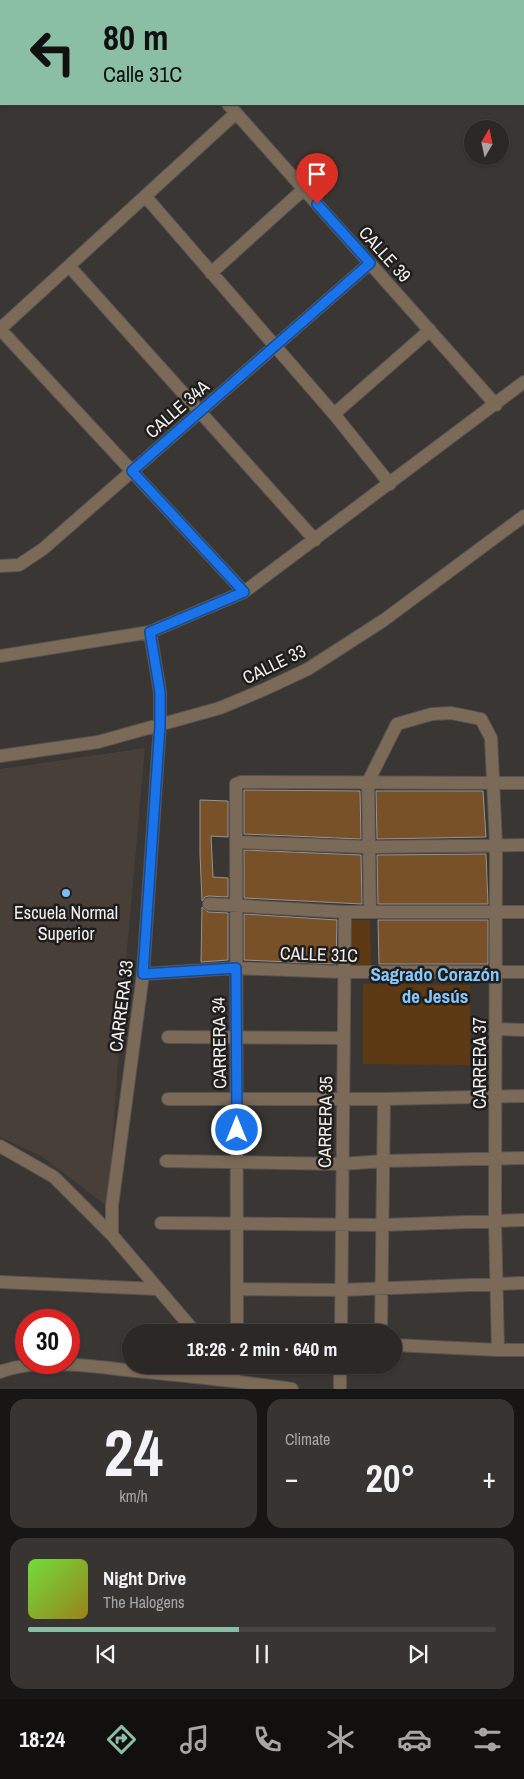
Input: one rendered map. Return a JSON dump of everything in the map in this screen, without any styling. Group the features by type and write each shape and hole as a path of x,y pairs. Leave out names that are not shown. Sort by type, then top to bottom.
{"street":[{"name":"CALLE 39","path":"232,108 496,405"},
{"path":"232,108 145,196 0,329 244,592"},
{"path":"210,273 304,189"},
{"path":"145,196 334,414 390,484"},
{"name":"CALLE 34A","path":"0,566 20,565 43,549 370,263"},
{"path":"69,266 315,540"},
{"path":"334,414 430,330"},
{"path":"0,656 150,632 244,592 496,405 524,382"},
{"name":"CALLE 33","path":"0,756 98,742 220,708 263,690 308,669 384,620 524,516"},
{"name":"CARRERA 33","path":"112,1234 112,1206 143,974 160,725 160,692 150,632"},
{"name":"CARRERA 37","path":"368,782 397,724 432,714 451,713 480,719 491,738 496,844 495,1220 498,1350"},
{"name":"CARRERA 34","path":"237,1324 236,784 241,782 368,782"},
{"path":"370,912 368,782 523,783"},
{"path":"236,842 369,847 524,845"},
{"path":"209,904 345,912 524,912"},
{"name":"CARRERA 35","path":"341,1324 345,912"},
{"name":"CALLE 31C","path":"143,974 236,968 344,972 524,972"},
{"path":"497,1030 524,1030"},
{"path":"168,1037 344,1038"},
{"path":"168,1099 384,1099 524,1096"},
{"path":"382,1324 384,1099"},
{"path":"0,1146 54,1177 112,1234 188,1324"},
{"path":"166,1162 342,1164 383,1161 524,1158"},
{"path":"161,1223 382,1225 524,1220"},
{"path":"0,1282 157,1289"},
{"path":"237,1290 341,1290 524,1283"},
{"path":"402,1345 524,1350"},
{"path":"0,1372 11,1367 61,1363 292,1389"},
{"path":"234,1374 245,1384"},
{"path":"340,1374 340,1389"}],"shaded area":[{"name":"Escuela Normal Superior","path":"145,748 121,1018 108,1207 43,1157 0,1137 0,769"},
{"path":"350,920 370,920 371,967 350,969"},
{"path":"363,984 470,985 470,1065 363,1064"}],"building":[{"path":"244,790 360,791 361,839 244,834"},
{"path":"376,791 483,791 486,837 377,839"},
{"path":"200,800 228,801 228,837 211,836 213,877 228,878 228,897 209,896 205,897 202,901 200,854"},
{"path":"244,850 361,855 362,904 244,898"},
{"path":"486,854 488,904 378,904 377,855"},
{"path":"202,907 208,912 228,913 228,960 201,962"},
{"path":"244,914 337,920 336,964 244,960"},
{"path":"378,920 488,920 488,964 379,964"}],"place":[{"name":"Escuela Normal Superior","path":"66,893"}],"district":[{"name":"Sagrado Corazón de Jesús","path":"435,985"}],"route":[{"path":"237,1130 236,968 143,974 160,725 160,692 150,632 244,592 132,471 370,263 317,204"}]}
